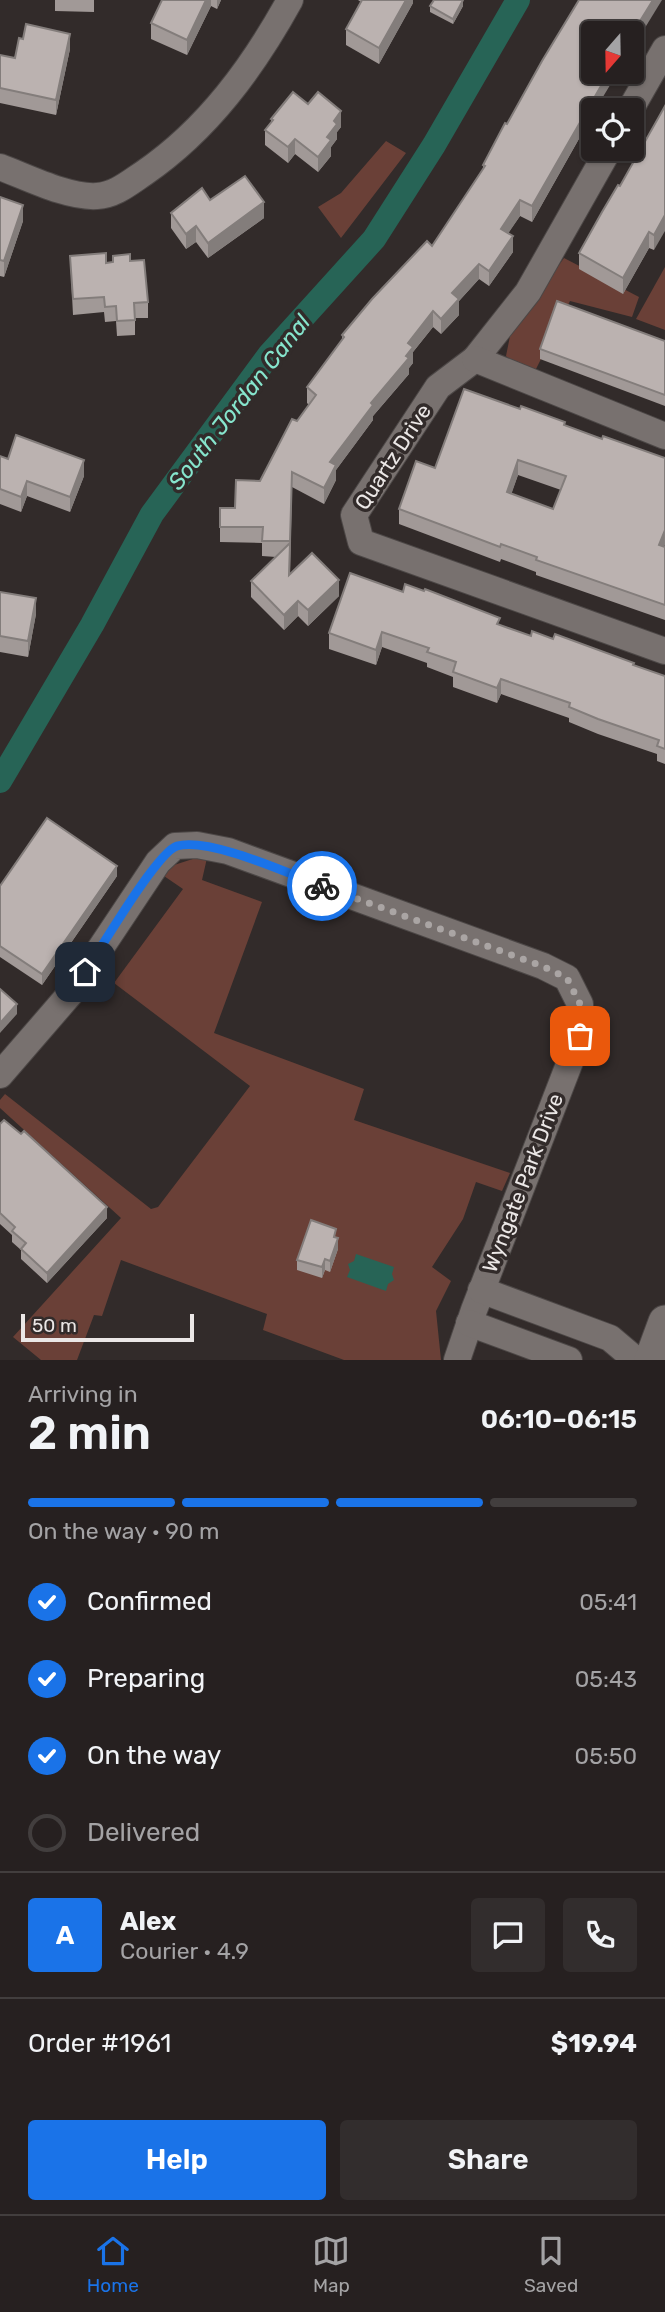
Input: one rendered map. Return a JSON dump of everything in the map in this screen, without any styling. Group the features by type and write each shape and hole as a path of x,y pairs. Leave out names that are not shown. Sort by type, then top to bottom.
{"street":[{"path":"0,167 72,193 94,197 110,194 165,159 203,124 240,81 290,0"},
{"path":"637,98 665,49"},
{"name":"Quartz Drive","path":"602,161 528,292 475,359 438,387 354,515 360,542 665,651"},
{"path":"475,359 665,436"},
{"name":"Wyngate Park Drive","path":"0,1075 70,994 158,862 175,846 197,845 228,851 542,966 567,978 580,1004 580,1036 481,1290 457,1360"},
{"path":"481,1290 610,1338 636,1360"},
{"path":"652,1360 665,1322"},
{"path":"469,1323 569,1360"}],"shaded area":[{"path":"386,141 406,153 341,238 318,207 341,193"},
{"path":"564,258 639,297 632,317 570,301 533,375 515,367 506,356 511,331"},
{"path":"665,267 665,330 636,319"},
{"path":"199,857 207,858 202,880 262,902 214,1033 364,1089 354,1120 510,1173 502,1191 476,1182 463,1219 432,1267 451,1281 436,1311 441,1360 344,1360 263,1330 267,1314 121,1260 102,1316 94,1315 77,1360 41,1360 13,1337 121,1218 0,1108 0,1100 5,1094 151,1209 158,1207 250,1086 114,983 183,889 164,876 171,866"},
{"path":"356,1254 394,1267 394,1280 388,1284 386,1291 347,1277 350,1270 348,1264 354,1261"}],"building":[{"path":"162,0 206,0 187,40 151,23"},
{"path":"362,0 406,0 379,48 346,29"},
{"path":"434,0 463,0 453,19 430,6"},
{"path":"579,0 653,0 640,21 581,21 581,84 602,84 594,98 581,98 581,121 532,206 520,200 501,229 513,236 489,271 479,264 452,293 459,299 441,319 433,311 408,343 413,347 406,356 409,358 371,403 373,405 330,462 336,465 324,488 292,472 290,541 262,541 263,527 220,527 220,508 235,508 236,480 260,481 292,419 297,421 316,395 307,387 344,337 342,335 427,241 432,246 485,166 483,165 505,123 507,124"},
{"path":"26,24 70,34 56,100 0,88 0,55 15,58 19,38 23,39"},
{"path":"293,92 308,104 318,92 341,111 334,121 337,124 327,137 331,140 318,157 295,139 288,147 265,130"},
{"path":"665,106 665,215 654,235 649,232 623,278 579,253 634,161 644,161 644,143"},
{"path":"245,176 264,202 208,243 196,226 186,234 171,213 202,188 210,200"},
{"path":"0,197 23,205 4,261 0,260"},
{"path":"106,253 106,263 113,262 113,256 130,254 130,261 144,260 148,302 134,303 135,320 117,321 116,306 105,307 104,297 73,299 70,256"},
{"path":"557,301 665,341 665,395 540,349"},
{"path":"464,389 520,409 521,406 602,439 603,436 665,458 665,530 659,545 665,547 665,605 399,509 416,461 435,468","holes":["518,460 566,476 553,509 507,492"]},
{"path":"16,435 84,460 70,497 27,481 21,497 0,489 0,456 8,459"},
{"path":"290,543 289,575 312,553 339,580 308,610 298,601 284,615 251,581"},
{"path":"350,573 403,592 405,584 424,591 425,589 500,618 497,624 531,636 532,631 553,639 555,634 665,676 665,749 657,746 659,740 569,707 570,703 501,679 497,688 453,672 456,662 427,652 429,648 382,632 376,650 329,633"},
{"path":"0,592 36,598 28,641 0,636"},
{"path":"47,818 117,866 42,974 0,946 0,886"},
{"path":"0,989 17,1004 0,1023"},
{"path":"4,1120 21,1134 24,1131 107,1207 47,1273 21,1249 26,1243 12,1231 15,1227 0,1213 0,1124"},
{"path":"311,1220 336,1229 334,1237 338,1238 330,1261 325,1259 322,1267 297,1260"}],"waterway":[{"name":"South Jordan Canal","path":"0,781 92,625 152,514 269,355 374,239 434,145 518,0"}],"way so far":[{"path":"322,886 542,966 567,978 580,1004 580,1036"}],"route":[{"path":"85,972 158,862 175,846 197,845 228,851 322,886"}]}
